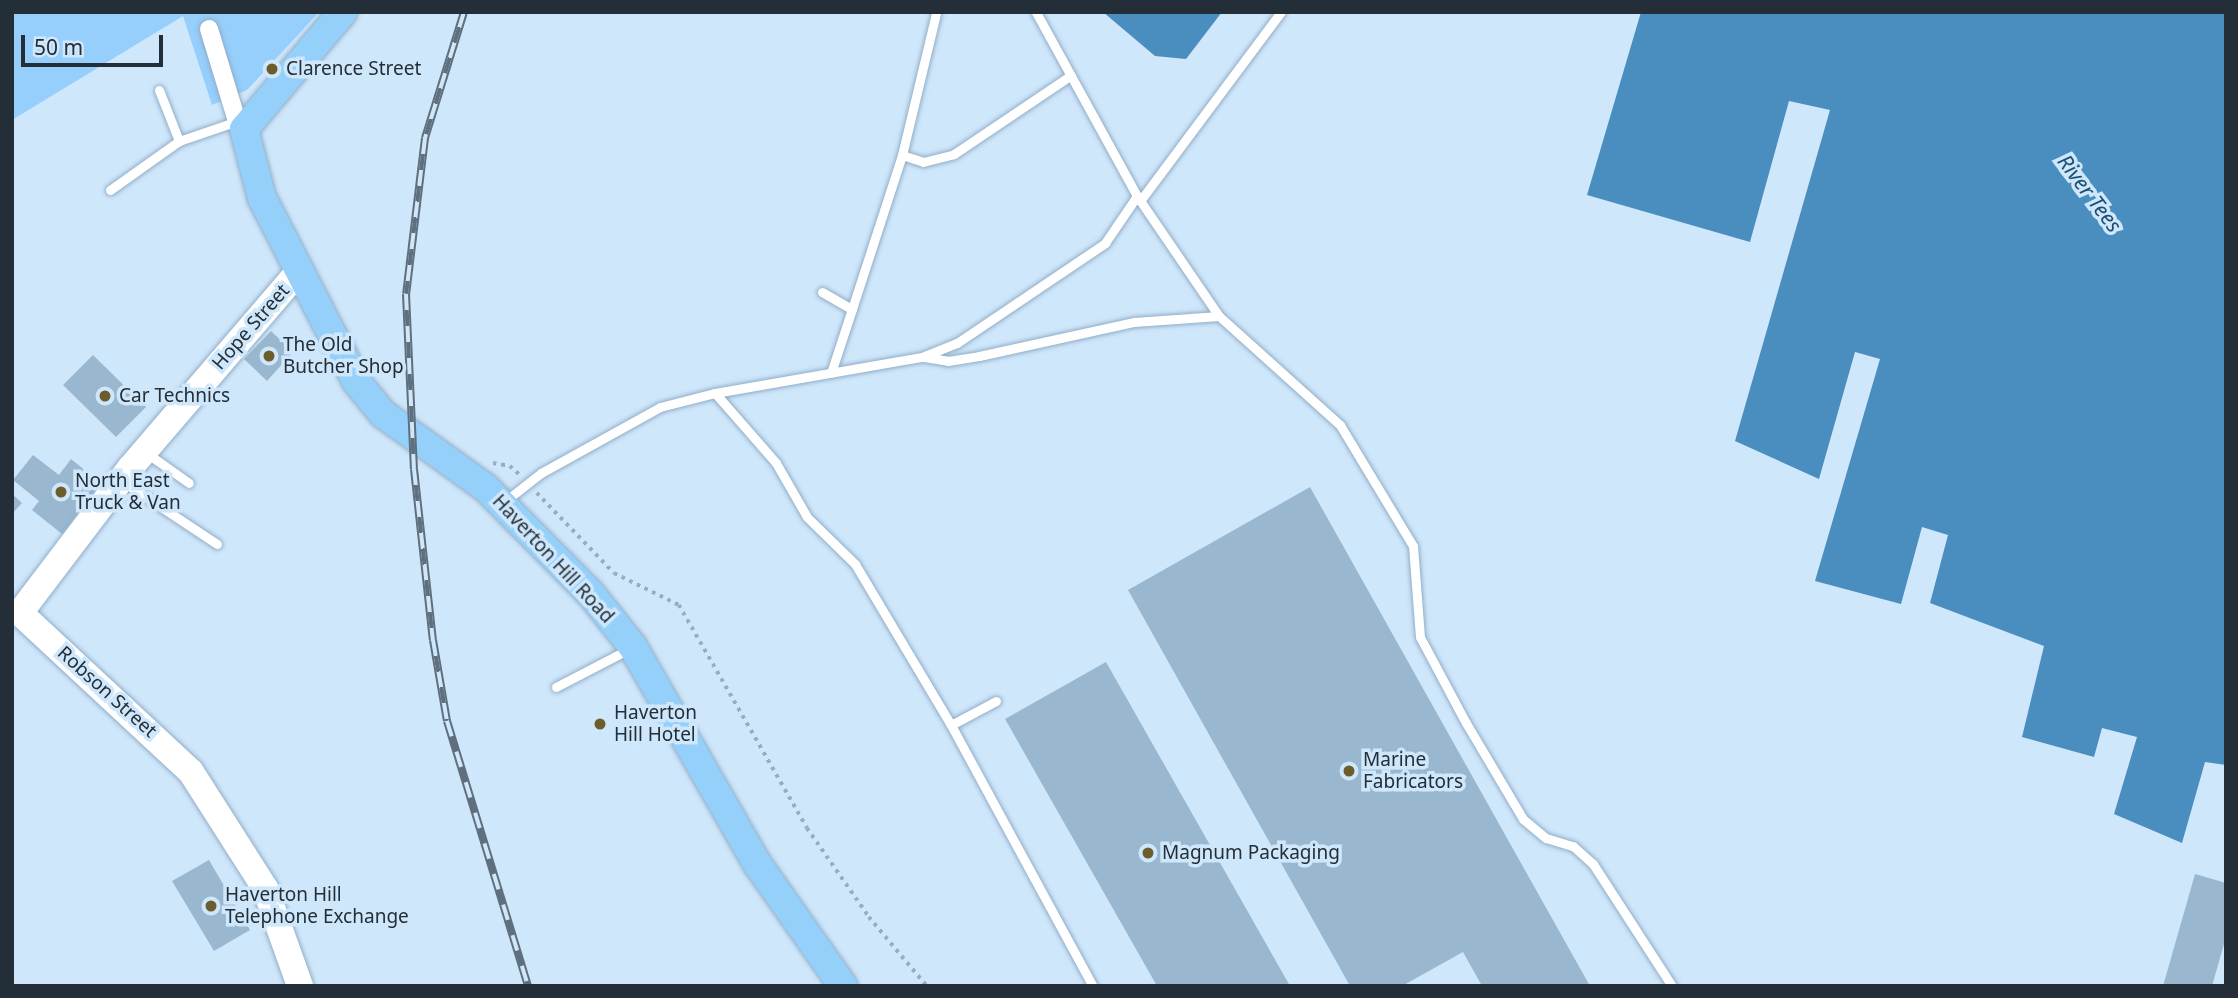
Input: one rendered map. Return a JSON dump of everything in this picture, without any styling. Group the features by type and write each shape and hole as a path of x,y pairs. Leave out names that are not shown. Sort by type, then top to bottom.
{"main road":[{"path":"299,271 262,198 240,125 342,12"},
{"name":"Haverton Hill Road","path":"299,271 356,381 383,414 456,463 502,504 590,594 633,647 708,784 758,865 843,986"},
{"name":"Hope Street","path":"20,613 144,451 299,271"},
{"name":"Robson Street","path":"20,613 191,772 265,888 300,986"}],"street":[{"path":"209,29 240,125"}],"lane":[{"path":"1036,12 1138,199 1219,316 1340,425 1413,546 1420,637 1473,735 1523,819 1546,838 1573,846 1593,864 1672,986"},
{"path":"502,504 528,483 660,407 715,393 922,357 957,343 1105,243 1282,12"},
{"path":"831,373 902,155 936,13"},
{"path":"902,155 923,162 954,154 1071,75"},
{"path":"159,90 179,141"},
{"path":"110,190 179,141 240,125"},
{"path":"822,292 852,309"},
{"path":"922,357 948,360 979,356 1134,322 1219,316"},
{"path":"715,393 776,463 807,517 855,564 951,725 1093,986"},
{"path":"144,451 189,483"},
{"path":"121,480 217,544"},
{"path":"556,687 633,647"},
{"path":"951,725 996,701"}],"path":[{"path":"481,461 509,466 614,573 679,605 807,828 869,917 927,986"}],"shaded area":[{"path":"12,12 319,12 247,90 212,105 183,16 12,120"}],"water":[{"path":"1103,12 1222,12 1186,59 1155,56"},
{"name":"River Tees","path":"1641,12 2226,12 2226,765 2205,762 2182,843 2114,814 2137,737 2102,728 2094,757 2022,737 2044,646 1930,603 1948,535 1922,527 1901,604 1815,581 1880,359 1855,352 1819,479 1735,441 1830,110 1789,101 1750,242 1587,195"}],"building":[{"name":"The Old Butcher Shop","path":"271,331 293,352 267,381 244,359"},
{"name":"Car Technics","path":"93,355 146,407 116,437 63,385"},
{"name":"North East Truck & Van","path":"33,455 59,475 71,459 101,483 62,534 32,510 39,501 13,480"},
{"name":"Marine Fabricators","path":"1310,487 1590,986 1482,986 1463,952 1402,986 1350,986 1128,590"},
{"name":"North East Truck & Van","path":"12,494 22,503 12,514"},
{"name":"Magnum Packaging","path":"1106,662 1290,986 1157,986 1005,719"},
{"name":"Haverton Hill Telephone Exchange","path":"209,860 250,930 214,951 172,881"},
{"path":"2195,874 2226,883 2226,937 2212,986 2163,986"}],"railway":[{"path":"464,12 425,138 406,294 414,469 433,640 447,721 528,986"}],"place":[{"name":"Clarence Street","path":"272,69"},
{"name":"The Old Butcher Shop","path":"269,356"},
{"name":"Car Technics","path":"105,396"},
{"name":"North East Truck & Van","path":"61,492"},
{"name":"Haverton Hill Hotel","path":"600,724"},
{"name":"Marine Fabricators","path":"1349,771"},
{"name":"Magnum Packaging","path":"1148,853"},
{"name":"Haverton Hill Telephone Exchange","path":"211,906"}]}
